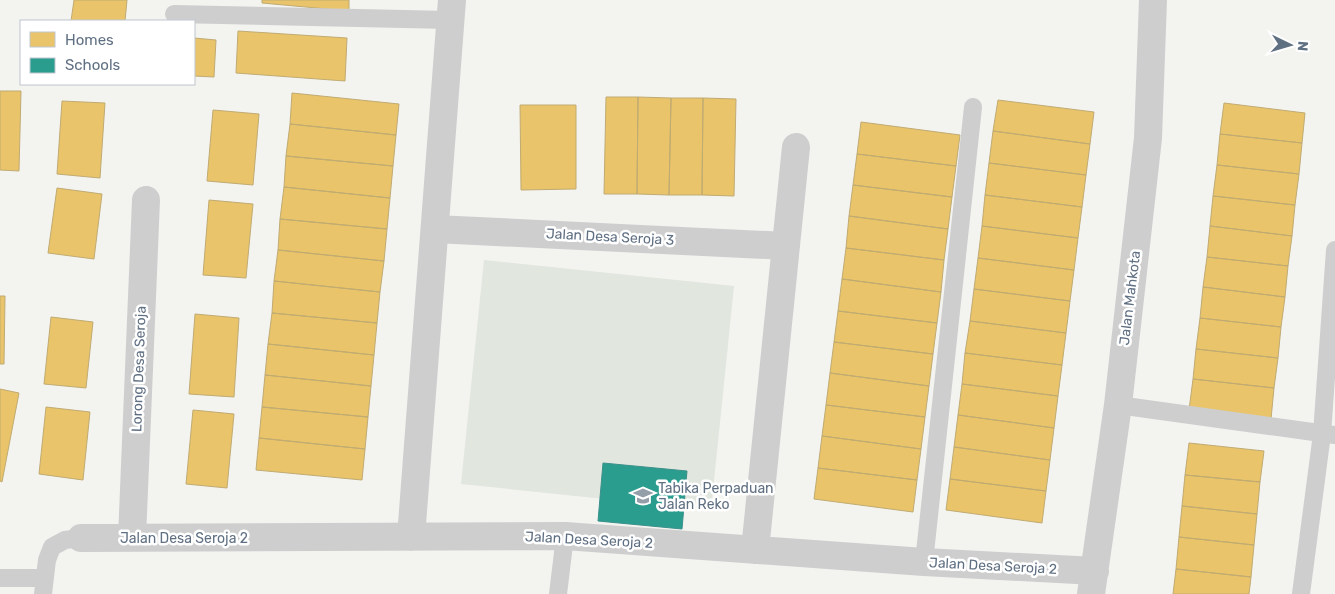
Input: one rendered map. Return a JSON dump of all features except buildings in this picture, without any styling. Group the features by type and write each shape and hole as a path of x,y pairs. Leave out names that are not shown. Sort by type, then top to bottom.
{"street":[{"name":"Jalan Mahkota","path":"1093,583 1118,406 1148,138 1154,0"},
{"path":"411,537 451,10"},
{"path":"755,550 796,147"},
{"name":"Lorong Desa Seroja","path":"132,538 146,200"},
{"name":"Jalan Desa Seroja 3","path":"435,229 786,246"},
{"name":"Jalan Desa Seroja 2","path":"81,538 564,536 924,562 1093,583"}],"lane":[{"path":"174,14 451,10"},
{"path":"924,562 973,107"},
{"path":"1301,594 1328,434 1335,250"},
{"path":"1118,406 1328,434"},
{"path":"558,594 564,536"},
{"path":"0,578 44,586 47,560 52,546 65,540 81,538"}],"shaded area":[{"path":"484,260 734,286 711,510 461,484"}],"place":[{"name":"Tabika Perpaduan Jalan Reko","path":"643,496"}]}
